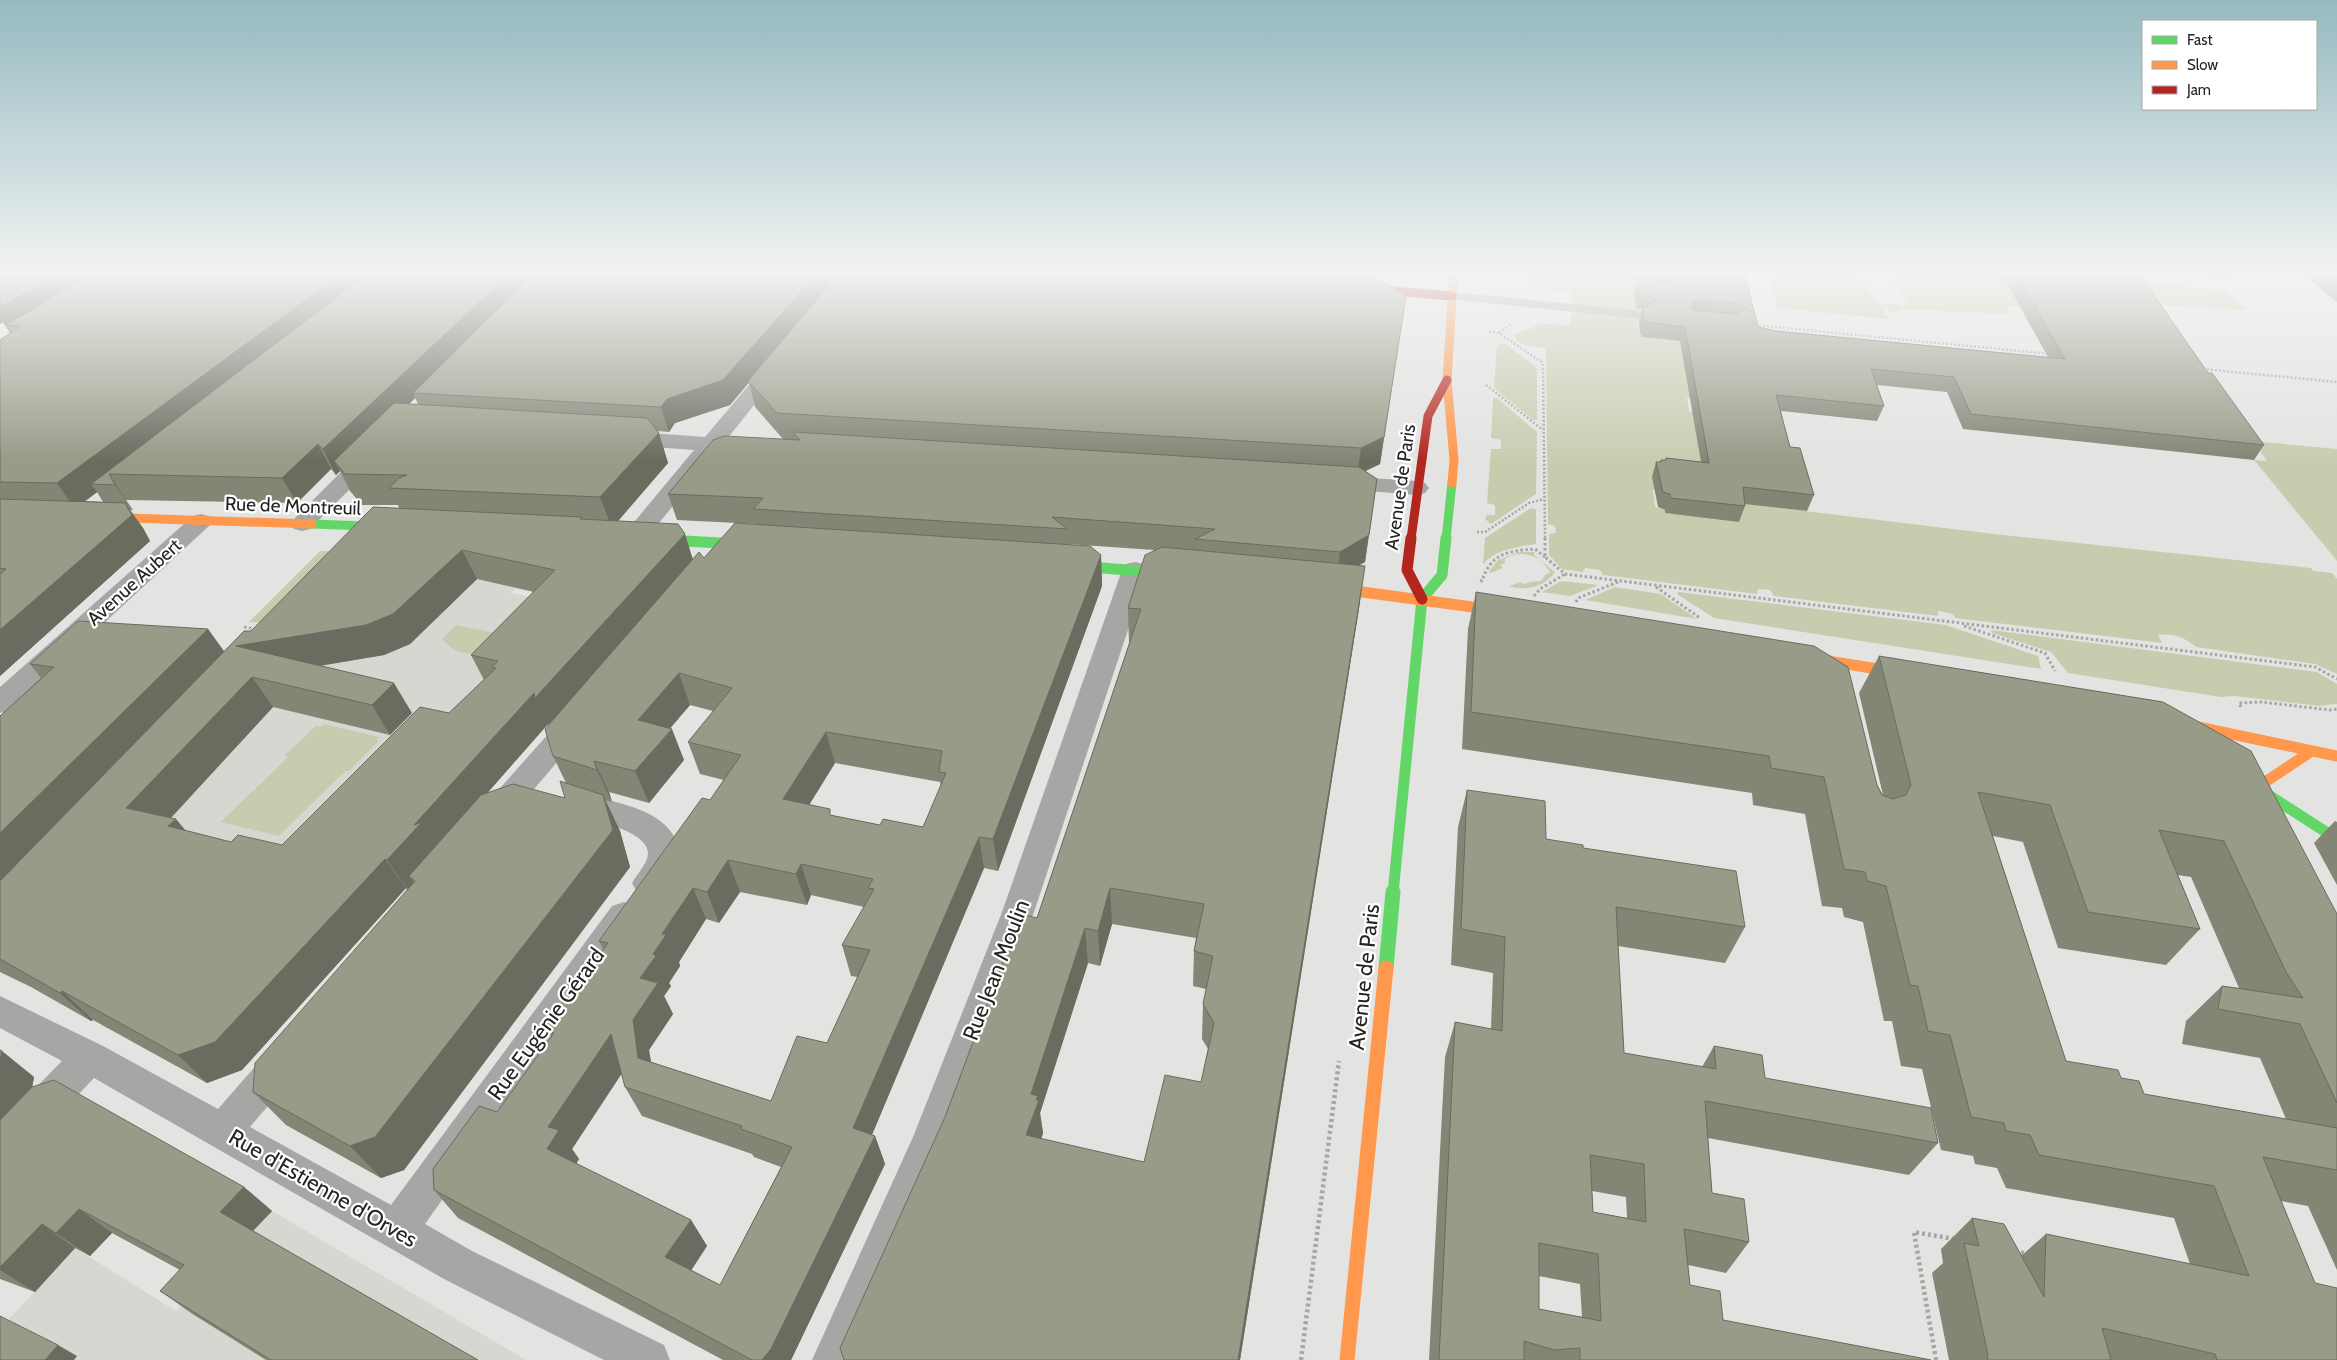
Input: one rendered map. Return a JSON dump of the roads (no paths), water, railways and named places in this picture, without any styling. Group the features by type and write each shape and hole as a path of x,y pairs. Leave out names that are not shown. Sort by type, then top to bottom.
{"main road":[{"name":"Avenue de Paris","path":"1422,599 1442,575 1454,460 1447,380 1450,334"},
{"name":"Avenue de Paris","path":"1347,1360 1422,599 1407,570 1428,416 1447,380"},
{"name":"Rue de Montreuil","path":"86,517 404,528"},
{"path":"630,538 767,545"},
{"path":"1051,564 1194,576"},
{"path":"1311,586 1422,599 1522,614"},
{"path":"1787,654 1839,674 1922,676"},
{"path":"2181,735 2167,722 2337,756"},
{"path":"2249,783 2312,751"},
{"path":"2249,783 2337,839"}],"street":[{"path":"630,538 786,353"},
{"path":"602,437 770,448"},
{"path":"302,524 383,444"},
{"path":"1322,482 1418,488"},
{"path":"86,517 104,500"},
{"name":"Avenue Aubert","path":"0,703 201,521"},
{"path":"353,549 373,526"},
{"path":"706,568 728,543"},
{"name":"Rue Jean Moulin","path":"833,1360 930,1142 1018,912 1136,570"},
{"path":"481,832 540,792 597,696"},
{"path":"2249,783 2282,838"},
{"name":"Rue Eugénie Gérard","path":"396,1230 659,868 664,852 658,835 646,826 540,792"},
{"name":"Rue d'Estienne d'Orves","path":"0,1011 90,1057 458,1265 649,1360"},
{"path":"223,1131 300,1042"},
{"path":"0,1151 90,1057"}]}
